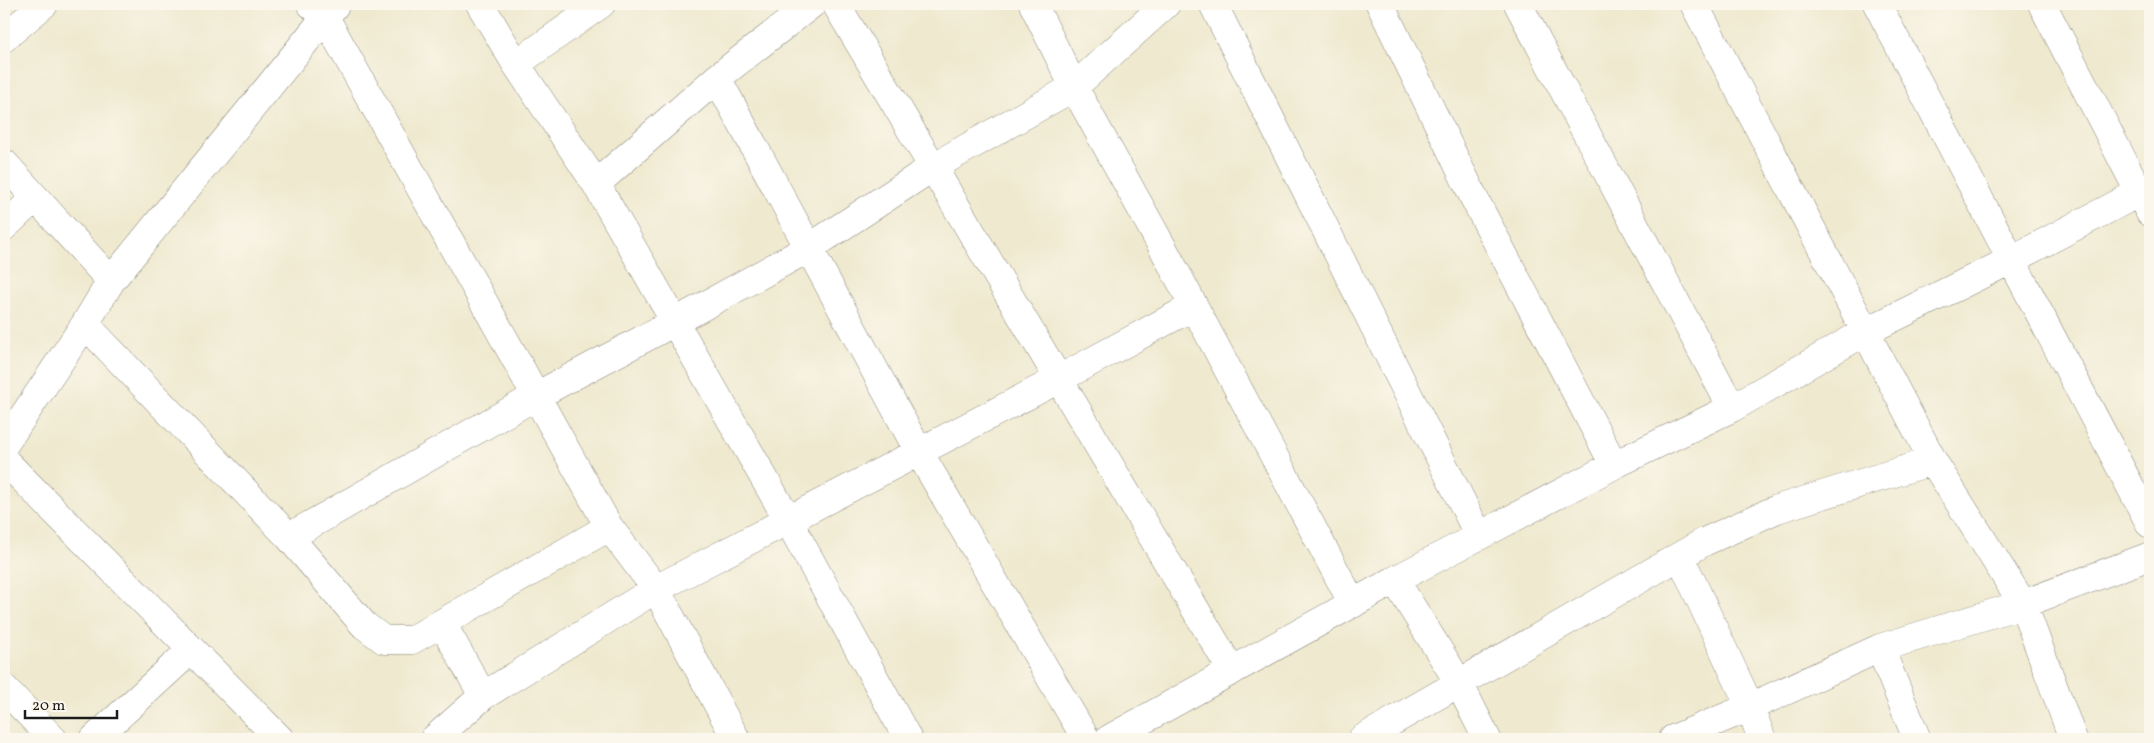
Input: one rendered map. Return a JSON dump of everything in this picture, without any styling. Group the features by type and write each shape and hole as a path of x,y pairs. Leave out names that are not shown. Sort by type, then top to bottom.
{"street":[{"path":"4,38 44,4"},
{"path":"480,4 516,64 596,184 788,520 908,739"},
{"path":"516,64 601,4"},
{"path":"596,184 717,78 812,4"},
{"path":"836,4 1232,671"},
{"path":"1033,4 1074,87 1194,306 1353,604"},
{"path":"289,537 536,396 676,322 809,248 933,167 1074,87 1166,4"},
{"path":"1213,4 1479,536"},
{"path":"1380,4 1475,200 1614,465"},
{"path":"1518,4 1732,408"},
{"path":"1694,4 1933,461 2023,604 2073,739"},
{"path":"1876,4 2150,524"},
{"path":"1109,739 1395,580 1614,465 1732,408 1865,332 2011,260 2147,198 2042,4"},
{"path":"4,445 85,324 110,281 324,8 609,527 656,589 736,739"},
{"path":"717,78 919,452 1086,739"},
{"path":"4,163 110,281"},
{"path":"4,227 35,198"},
{"path":"434,739 484,696 656,589 1059,379 1194,306"},
{"path":"85,324 289,537 364,625 384,640 412,640 609,527"},
{"path":"4,460 280,739"},
{"path":"1362,739 1704,542 1777,509 1933,461"},
{"path":"1680,556 1750,707 1762,739"},
{"path":"1673,739 1750,707 1880,648 2023,604 2150,556"},
{"path":"1395,580 1459,682 1487,739"},
{"path":"442,623 484,696"},
{"path":"1880,648 1917,739"},
{"path":"94,739 191,650"},
{"path":"4,688 53,739"}]}
